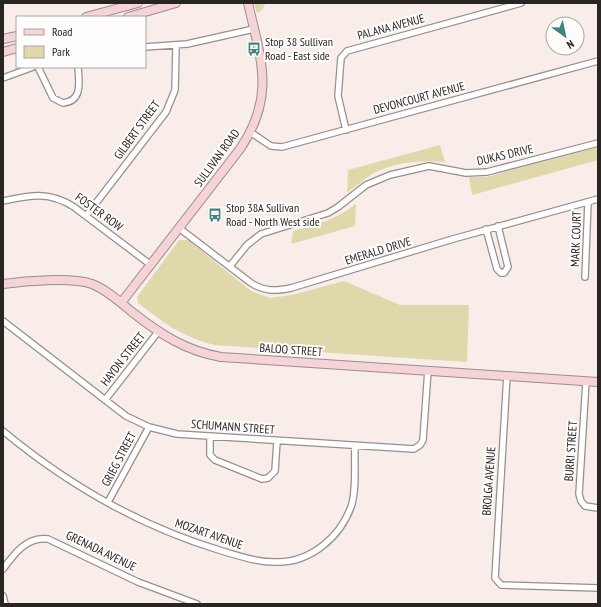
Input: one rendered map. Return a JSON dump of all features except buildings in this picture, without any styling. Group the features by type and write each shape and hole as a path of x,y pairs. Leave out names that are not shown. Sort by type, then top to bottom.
{"street":[{"path":"90,16 138,3"},
{"path":"131,16 175,3"},
{"name":"SULLIVAN ROAD","path":"121,303 240,149 250,132 259,111 263,85 262,64 248,3"},
{"name":"PALANA AVENUE","path":"346,130 338,96 341,58 347,50 521,3"},
{"path":"146,47 176,46 254,29"},
{"path":"3,39 16,36"},
{"name":"GILBERT STREET","path":"86,216 168,108 175,90 176,46"},
{"path":"3,52 16,48"},
{"name":"DEVONCOURT AVENUE","path":"250,132 268,144 280,147 598,61"},
{"path":"3,78 30,68"},
{"path":"38,68 53,98 63,103 72,101 77,95 79,85 78,68"},
{"name":"DUKAS DRIVE","path":"230,266 247,245 261,234 328,213 371,182 390,175 429,166 466,173 487,172 598,142"},
{"name":"FOSTER ROW","path":"3,201 30,195 51,196 66,202 151,265"},
{"name":"EMERALD DRIVE","path":"180,228 257,287 269,291 278,291 498,226 598,199"},
{"name":"MARK COURT","path":"585,277 588,202"},
{"path":"486,230 497,269 500,273 504,273 508,266 498,226"},
{"name":"BALOO STREET","path":"3,284 62,281 85,282 99,288 121,303 158,332 189,349 221,357 598,382"},
{"name":"SCHUMANN STREET","path":"3,321 126,416 149,427 176,434 410,450 420,445 423,440 428,370"},
{"name":"HAYDN STREET","path":"105,400 158,332"},
{"name":"BROLGA AVENUE","path":"507,376 494,574 495,578 501,585 598,588"},
{"name":"BURRI STREET","path":"586,381 579,494 582,504 588,507 598,508"},
{"name":"GRIEG STREET","path":"108,502 149,427"},
{"name":"MOZART AVENUE","path":"3,432 48,466 108,502 162,529 206,546 259,561 286,562 303,557 319,548 333,536 343,522 352,499 355,446"},
{"path":"210,436 210,451 215,460 262,479 268,478 275,471 277,441"},
{"name":"GRENADA AVENUE","path":"3,569 22,546 38,539 48,539 138,582 197,604"},
{"path":"3,596 5,604"}],"green space":[{"path":"254,3 266,3 261,11 257,13"},
{"path":"440,145 445,162 427,161 398,164 372,174 347,193 348,170"},
{"path":"598,147 598,160 472,195 469,177 487,177"},
{"path":"356,204 355,226 291,244 293,231 333,218"},
{"path":"179,240 188,240 251,291 270,298 292,295 344,281 400,305 469,305 467,362 214,345 191,337 173,328 138,303 137,297"}],"place":[{"name":"Stop 38 Sullivan Road - East side","path":"254,49"},
{"name":"Stop 38A Sullivan Road - North West side","path":"215,215"}]}
